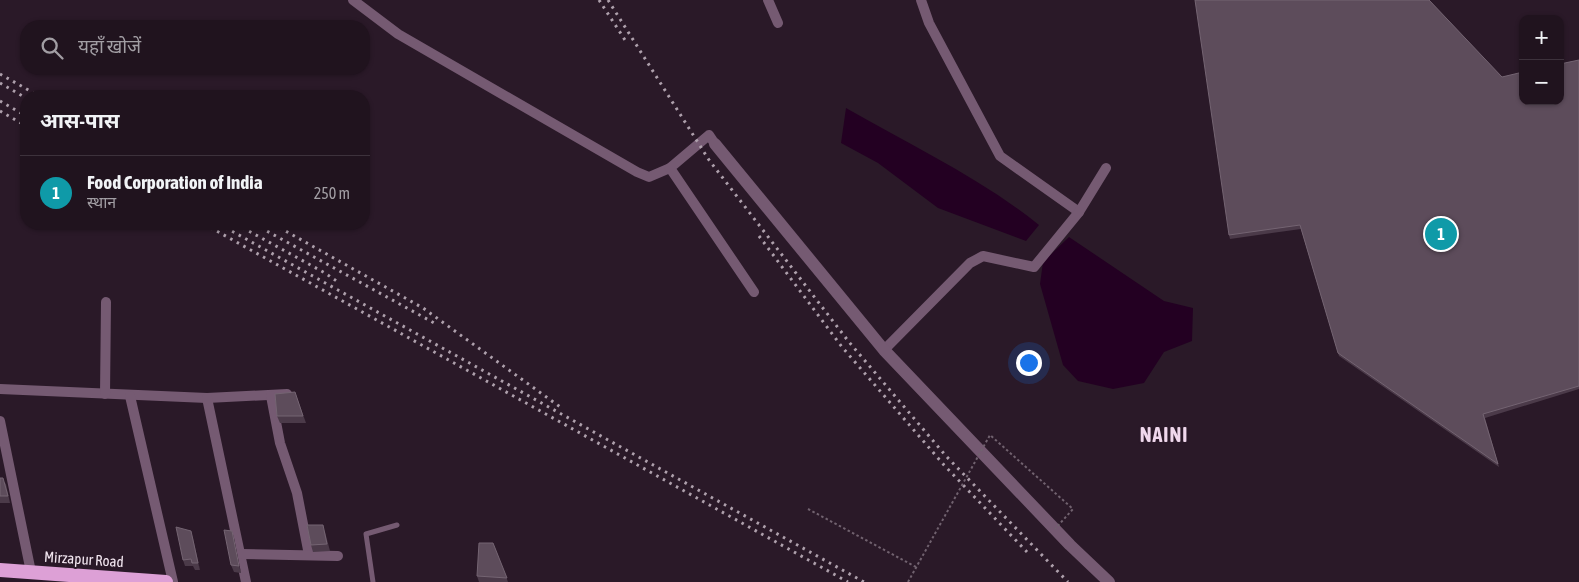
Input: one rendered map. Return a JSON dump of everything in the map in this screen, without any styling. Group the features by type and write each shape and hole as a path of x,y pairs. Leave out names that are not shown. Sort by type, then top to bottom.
{"highway":[{"name":"Mirzapur Road","path":"0,570 166,582"}],"street":[{"path":"353,0 398,34 637,172 649,177 670,168 710,136 884,350 1055,530 1109,582"},
{"path":"768,0 778,23"},
{"path":"921,0 929,23 1000,156 1079,212"},
{"path":"670,168 754,292"},
{"path":"884,350 970,263 983,256 1034,267 1079,212 1106,168"},
{"path":"105,394 106,302"},
{"path":"0,389 207,398 293,394"},
{"path":"130,396 173,582"},
{"path":"271,396 280,443 297,493 309,555"},
{"path":"207,398 242,554 246,582"},
{"path":"0,421 31,572"},
{"path":"242,554 338,556"}],"lane":[{"path":"373,582 366,534 398,525"}],"path":[{"path":"908,582 990,435 1073,509 1055,530"},
{"path":"808,509 916,567"}],"shaded area":[{"path":"846,108 969,177 1017,208 1039,225 1026,241 938,208 878,163 841,143"},
{"path":"1069,237 1164,301 1193,308 1192,341 1164,352 1144,383 1113,389 1078,381 1063,365 1040,284 1043,262"}],"building":[{"path":"1195,0 1429,0 1502,77 1519,73 1519,105 1564,105 1564,63 1579,60 1579,386 1483,414 1498,464 1338,353 1300,225 1229,235"},
{"path":"295,392 303,416 277,416 275,394"},
{"path":"0,478 3,478 8,496 0,496"},
{"path":"307,525 323,525 327,544 311,545"},
{"path":"176,527 191,531 198,563 192,563 191,559 183,560"},
{"path":"224,530 232,531 239,566 231,565"},
{"path":"479,543 493,543 507,578 477,576"}],"railway":[{"path":"599,0 625,40"},
{"path":"608,0 709,160 849,342 946,456 1068,582"},
{"path":"0,74 28,90"},
{"path":"0,83 20,95"},
{"path":"0,101 20,113"},
{"path":"0,111 20,123"},
{"path":"215,230 848,582"},
{"path":"230,230 864,582"},
{"path":"247,230 338,282"},
{"path":"265,230 436,324"},
{"path":"284,230 423,308 563,409"},
{"path":"759,236 842,347 944,465 1027,552"}],"place":[{"name":"Food Corporation of India","path":"1441,234"}],"district":[{"name":"NAINI","path":"1164,434"}]}
